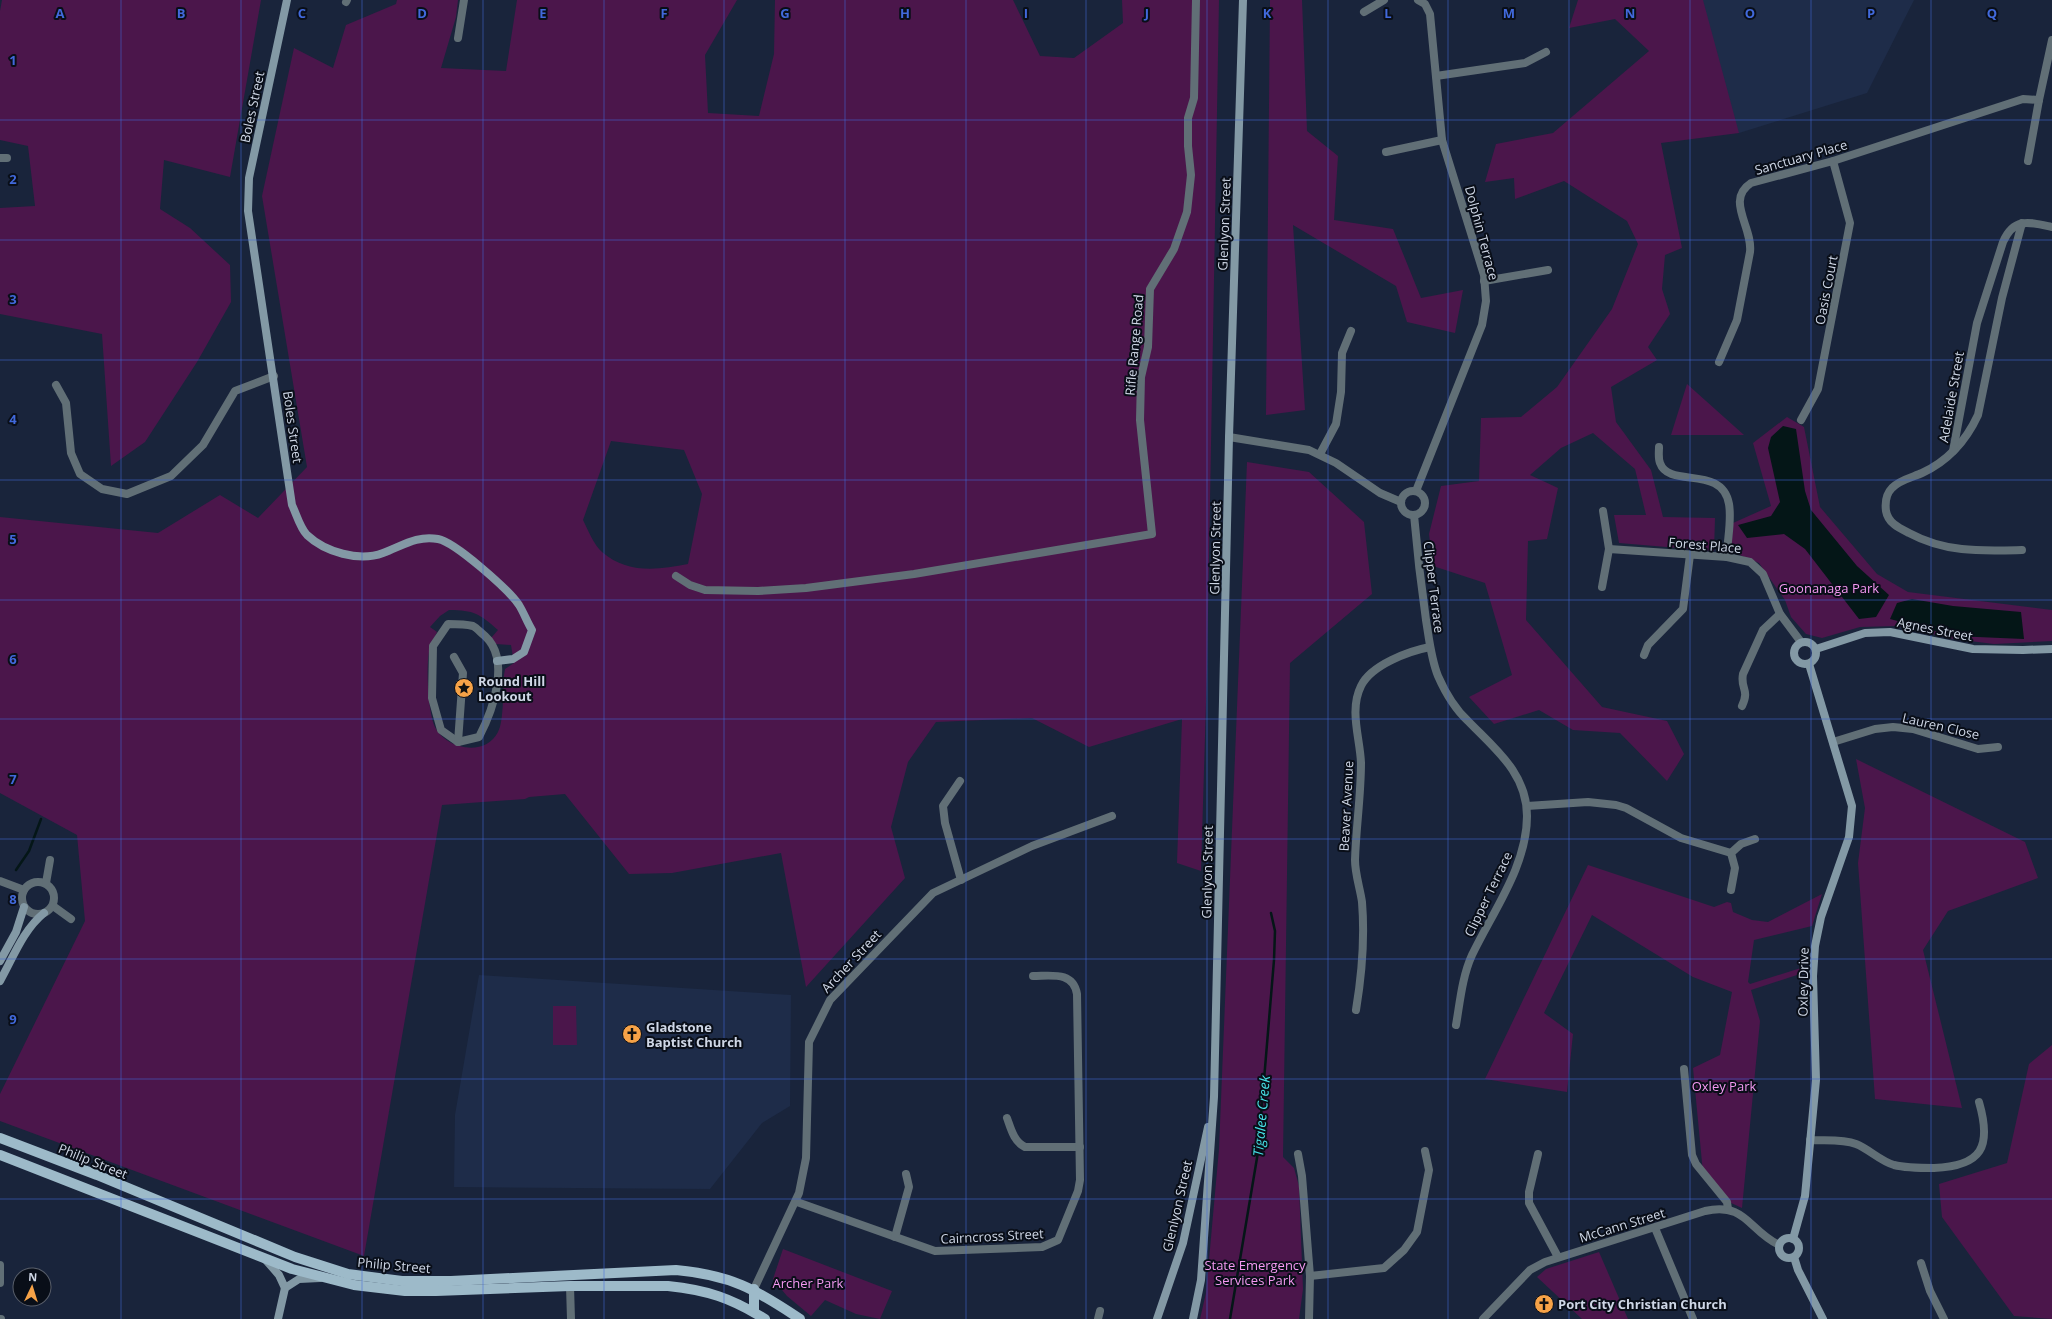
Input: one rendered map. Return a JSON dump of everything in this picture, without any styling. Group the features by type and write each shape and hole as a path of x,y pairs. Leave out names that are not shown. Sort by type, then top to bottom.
{"main road":[{"name":"Philip Street","path":"0,1138 97,1175 288,1254 320,1266 348,1274 402,1281 451,1281 676,1270 720,1277 754,1289 800,1319"},
{"name":"Philip Street","path":"0,1155 264,1258 322,1278 354,1285 405,1291 498,1290 570,1286 668,1286 698,1289 724,1298 754,1312 765,1319"},
{"path":"754,1289 754,1312"}],"street":[{"name":"Boles Street","path":"287,0 249,178 248,211 274,376 292,505 306,534 329,549 355,556 382,554 413,539 439,539 464,554 501,584 519,605 532,630 524,652 513,659 497,661"},
{"path":"458,38 464,0"},
{"name":"Rifle Range Road","path":"676,576 690,586 705,590 758,591 806,588 914,574 1152,534 1140,420 1142,377 1148,347 1150,289 1174,250 1187,212 1191,175 1188,146 1188,118 1194,98 1196,0"},
{"name":"Glenlyon Street","path":"1193,1319 1201,1280 1214,1097 1229,437 1243,0"},
{"path":"1364,12 1384,0"},
{"name":"Dolphin Terrace","path":"1416,491 1482,325 1486,301 1484,281 1442,140 1430,14 1425,4 1418,0"},
{"path":"2028,161 2038,100 2052,40"},
{"path":"1436,76 1525,63 1546,52"},
{"name":"Sanctuary Place","path":"1719,362 1737,320 1751,247 1740,204 1742,191 1752,183 1832,161 2023,99 2038,100"},
{"path":"1386,152 1442,140"},
{"name":"Oasis Court","path":"1801,420 1815,396 1820,379 1850,223 1832,161"},
{"path":"2022,223 2052,227"},
{"name":"Adelaide Street","path":"1953,452 1977,323 1994,267 2008,231 2012,227 2022,223"},
{"name":"Adelaide Street","path":"1953,452 1968,433 1978,415 2002,298 2022,223"},
{"path":"1484,281 1548,270"},
{"path":"1320,454 1336,424 1341,392 1342,353 1351,331"},
{"path":"56,385 66,403 71,453 80,474 102,489 127,494 171,476 203,445 235,391 274,376"},
{"path":"1229,437 1309,450 1320,454 1380,493 1401,502"},
{"path":"1659,447 1660,462 1664,470 1670,473 1708,480 1719,487 1726,497 1729,511 1726,557"},
{"path":"1953,452 1931,468 1893,487 1886,499 1887,514 1890,520 1903,530 1939,546 1976,552 2022,550"},
{"path":"1416,491 1423,495 1425,503 1422,511 1414,515 1406,513 1401,506 1401,502 1402,498 1408,492 1416,491"},
{"path":"1602,587 1609,549 1603,511"},
{"name":"Clipper Terrace","path":"1414,515 1417,563 1430,647 1437,674 1444,688 1467,721 1495,747 1510,765 1525,794 1526,806 1526,835 1520,859 1468,966 1456,1025"},
{"name":"Forest Place","path":"1609,549 1742,559 1757,567 1767,581 1780,614 1802,642"},
{"path":"1644,655 1648,644 1684,609 1690,555"},
{"path":"1742,706 1746,694 1742,679 1743,674 1763,630 1780,614"},
{"path":"448,624 474,627 493,644 497,661 498,678 490,717 479,737 458,742 441,730 432,698 433,646 448,624"},
{"name":"Agnes Street","path":"1816,649 1866,633 1890,632 1973,649 2052,649"},
{"path":"1802,642 1810,642 1816,649 1815,658 1809,664 1800,663 1794,656 1795,647 1802,642"},
{"name":"Beaver Avenue","path":"1356,1010 1362,972 1364,936 1362,900 1355,861 1361,764 1355,716 1357,699 1361,685 1373,671 1411,651 1430,647"},
{"path":"454,657 463,673 458,742"},
{"name":"Oxley Drive","path":"1793,1239 1805,1196 1816,1080 1813,976 1815,946 1821,916 1849,837 1852,806 1809,664"},
{"name":"Lauren Close","path":"1833,742 1875,729 1892,727 1913,729 1978,749 1998,747"},
{"path":"960,781 943,806 945,823 961,880"},
{"path":"1526,806 1588,802 1616,805 1626,808 1681,838 1731,853"},
{"name":"Archer Street","path":"754,1289 797,1202 806,1158 809,1042 830,1000 933,893 1032,846 1112,816"},
{"path":"1731,853 1741,844 1755,839"},
{"path":"1731,853 1735,868 1731,890"},
{"path":"46,883 50,860"},
{"path":"0,881 24,890"},
{"path":"0,981 26,932 33,922 53,906 55,896 50,886 46,883 36,881 31,883 24,890 22,901 24,907 33,914 44,913"},
{"path":"53,906 71,919"},
{"path":"0,961 16,932 24,907"},
{"name":"Cairncross Street","path":"797,1202 935,1251 1042,1248 1058,1240 1078,1191 1080,1180 1076,988 1071,980 1066,977 1033,976"},
{"path":"1684,1069 1692,1155 1696,1164 1727,1202 1728,1209 1738,1213 1779,1245 1781,1255 1787,1258 1794,1257"},
{"name":"Glenlyon Street","path":"1156,1319 1183,1243 1214,1097"},
{"path":"1810,1140 1856,1144 1895,1165 1920,1168 1960,1165 1976,1155 1985,1139 1984,1119 1979,1102"},
{"path":"1007,1118 1015,1139 1024,1147 1080,1146"},
{"path":"1310,1276 1384,1268 1404,1250 1417,1232 1429,1170 1425,1151"},
{"path":"1298,1154 1302,1176 1310,1276 1309,1319"},
{"path":"1538,1154 1529,1192 1529,1203 1558,1257"},
{"path":"895,1237 909,1187 906,1174"},
{"name":"McCann Street","path":"1483,1319 1530,1270 1558,1257 1656,1228 1705,1211 1728,1209"},
{"path":"1656,1228 1693,1319"},
{"path":"1779,1245 1785,1239 1793,1239 1799,1248 1794,1257 1798,1270 1823,1319"},
{"path":"264,1258 279,1275 285,1288 278,1319"},
{"path":"1921,1263 1930,1291 1944,1319"},
{"path":"0,1265 0,1283"},
{"path":"285,1288 299,1280 322,1278"},
{"path":"570,1286 571,1319"}],"shaded area":[{"path":"1622,0 1914,0 1867,93 1739,133"},
{"path":"1783,426 1796,429 1805,491 1811,510 1857,566 1889,595 1876,617 1859,619 1805,549 1784,534 1747,538 1738,525 1771,516 1780,502 1768,448 1771,437"},
{"path":"1912,599 1953,606 2021,612 2024,639 1954,636 1890,619 1897,603"},
{"path":"479,975 791,995 790,1106 762,1123 710,1189 454,1187 455,1115"}],"green space":[{"path":"2,0 261,0 230,177 164,160 160,209 190,228 230,265 231,302 197,362 145,442 111,466 102,334 0,314 0,208 35,206 28,146 0,140 0,11"},
{"path":"397,0 458,0 456,17 441,68 506,71 517,0 737,0 705,55 708,113 759,116 774,54 775,0 1013,0 1040,56 1074,58 1123,23 1122,0 1219,0 1207,669 1201,871 1177,863 1182,719 1089,747 1032,718 936,722 908,762 891,827 905,878 806,987 781,853 672,873 629,874 565,794 529,797 525,799 442,805 364,1256 0,1121 0,1094 85,921 77,835 0,793 0,517 158,533 220,495 258,518 307,467 262,196 294,48 333,68 346,25 396,4","holes":["611,441 684,450 702,494 688,564 654,569 632,567 612,559 599,549 583,520","449,610 465,611 476,614 498,630 491,638 496,644 511,645 514,663 505,669 500,727 492,740 475,748 455,745 446,740 434,725 430,709 428,659 430,647 437,632 430,627 440,616"]},
{"path":"1270,0 1302,0 1307,131 1338,156 1334,220 1393,229 1421,298 1463,290 1455,333 1407,322 1396,286 1293,225 1305,410 1266,415"},
{"path":"1578,0 1703,0 1739,133 1661,143 1682,248 1665,255 1662,289 1670,314 1648,347 1657,360 1611,387 1616,422 1651,470 1663,517 1715,518 1714,551 1619,543 1614,515 1646,515 1635,469 1593,433 1561,448 1530,475 1558,488 1547,539 1528,541 1526,620 1602,707 1667,721 1684,754 1667,781 1620,733 1573,730 1539,710 1494,724 1469,697 1512,675 1485,583 1433,566 1429,534 1441,486 1479,481 1481,418 1521,417 1557,387 1612,309 1638,244 1627,221 1564,181 1515,199 1514,178 1485,182 1496,144 1553,133 1649,51 1615,19 1569,28"},
{"path":"1687,384 1744,435 1671,435"},
{"name":"Goonanaga Park","path":"1787,417 1804,427 1820,507 1877,574 1908,592 2052,610 2052,641 1994,644 1954,639 1897,626 1860,627 1822,638 1806,634 1791,617 1785,600 1759,563 1735,553 1731,549 1733,523 1771,506 1753,443"},
{"name":"State Emergency Services Park","path":"1247,462 1309,472 1364,522 1372,594 1290,663 1283,1157 1294,1168 1299,1186 1303,1289 1299,1319 1200,1319 1206,1293 1219,1149"},
{"path":"1856,759 2025,842 2038,878 1948,911 1923,950 1962,1108 1875,1099 1858,863 1865,808"},
{"name":"Oxley Park","path":"1588,865 1714,907 1727,902 1731,903 1733,912 1752,920 1768,922 1822,894 1812,926 1754,940 1748,982 1750,984 1807,966 1806,972 1751,990 1760,1021 1742,1208 1729,1202 1703,1173 1693,1068 1720,1055 1732,992 1693,977 1592,915 1544,1013 1573,1034 1567,1092 1485,1079"},
{"path":"553,1006 576,1006 577,1045 553,1045"},
{"path":"2052,1045 2052,1319 2014,1316 1942,1217 1939,1184 2007,1163 2029,1064"},
{"name":"Archer Park","path":"783,1249 892,1291 880,1319 856,1314 825,1300 811,1316 787,1296 773,1279"},
{"path":"1599,1252 1628,1319 1582,1319 1537,1277 1546,1269"}],"waterway":[{"path":"16,870 29,851 41,819"},
{"name":"Tigalee Creek","path":"1230,1319 1258,1152 1274,960 1275,931 1271,913"}],"place":[{"name":"Round Hill Lookout","path":"464,688"},
{"name":"Gladstone Baptist Church","path":"632,1034"},
{"name":"Port City Christian Church","path":"1544,1304"}]}
